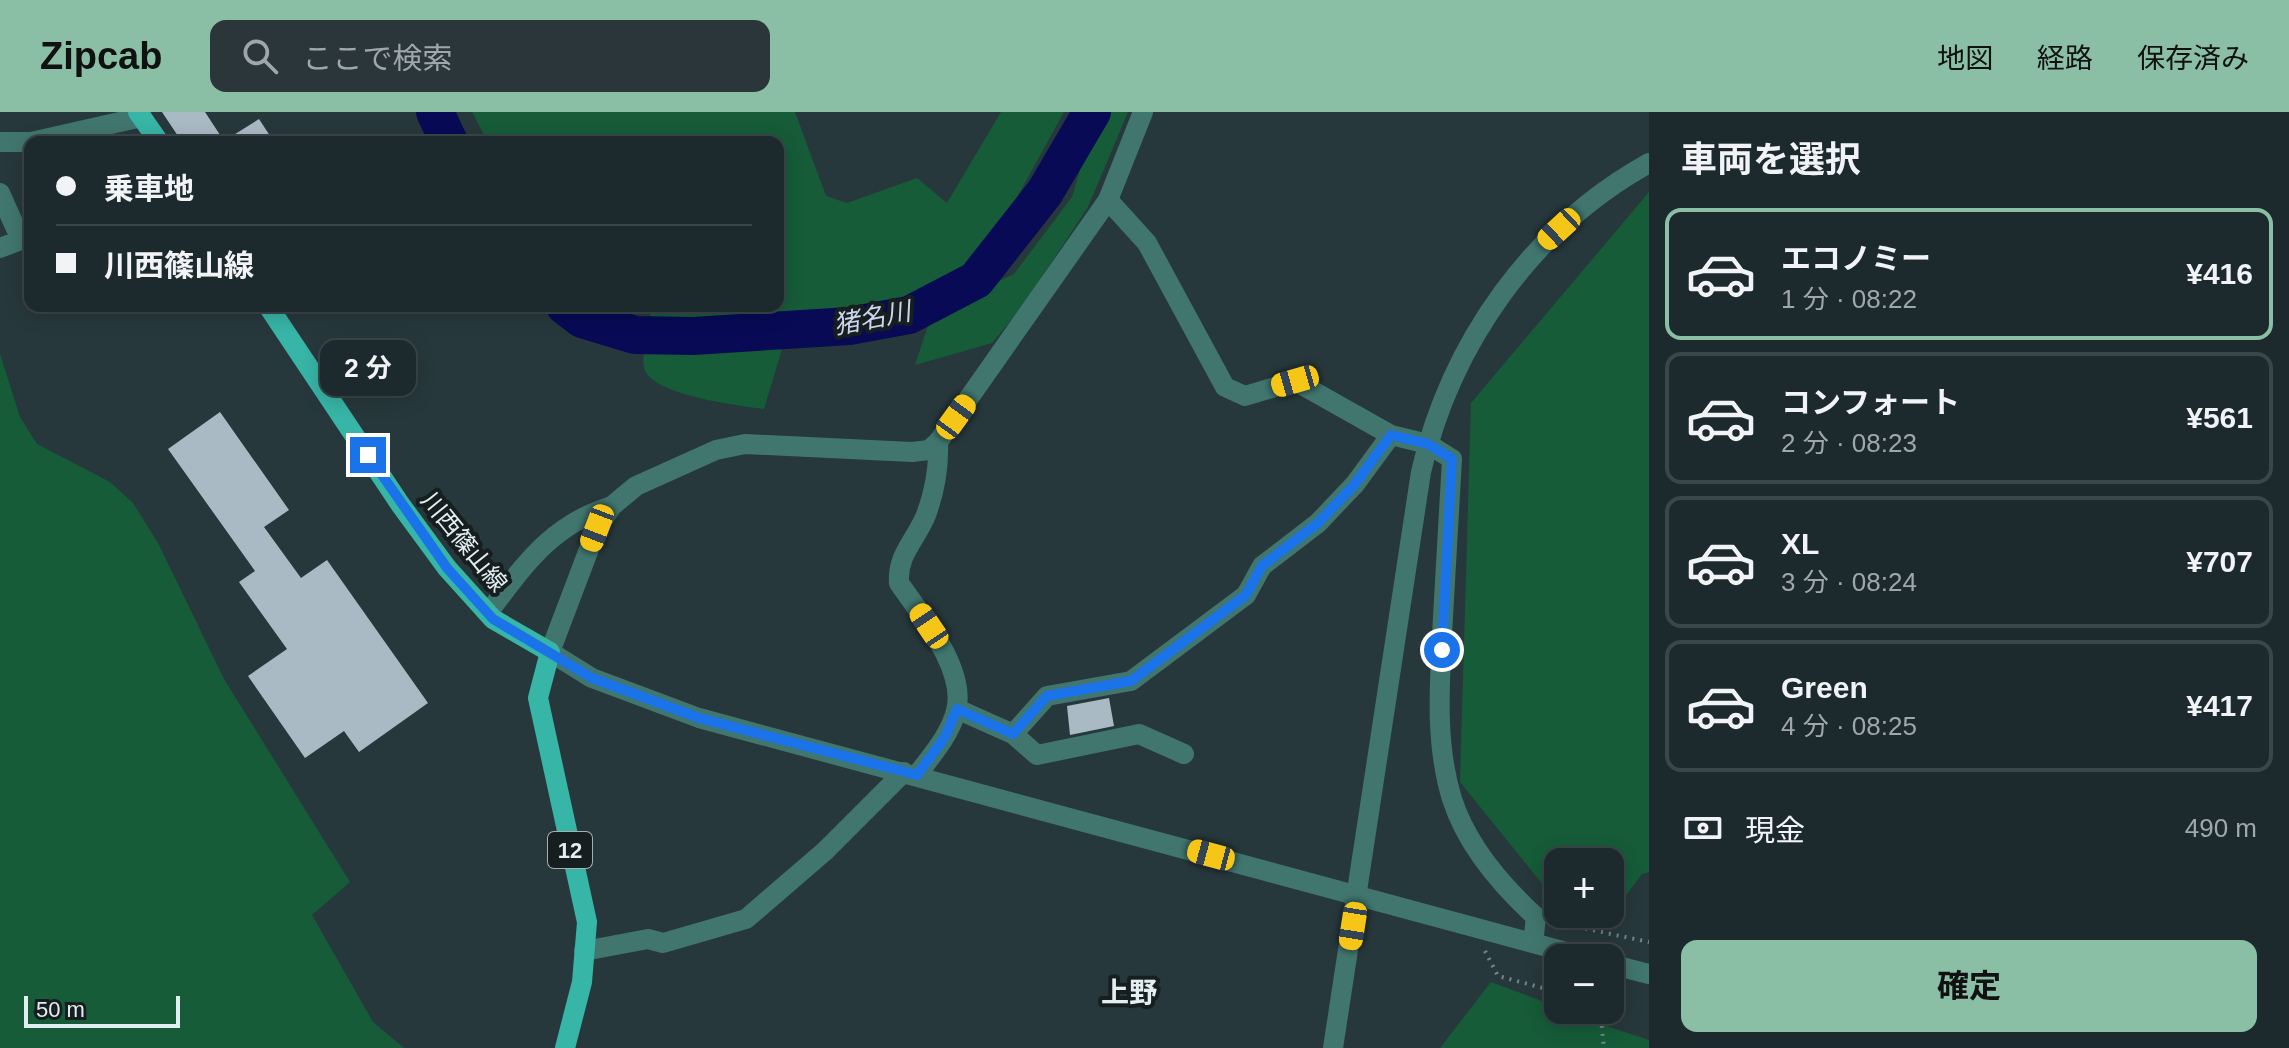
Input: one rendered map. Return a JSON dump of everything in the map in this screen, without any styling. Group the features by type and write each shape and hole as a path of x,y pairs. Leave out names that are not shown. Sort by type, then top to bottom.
{"main road":[{"path":"140,114 155,136"},
{"name":"川西篠山線","path":"272,312 400,504 447,568 488,613 550,652"},
{"name":"12","path":"550,652 538,698 587,922 582,982 565,1048"}],"street":[{"path":"1143,112 1108,200 938,442 929,450 912,452 772,443 730,447 636,486 612,506 597,528 550,652 592,678 699,718 1544,946"},
{"path":"54,136 140,114"},
{"path":"0,142 24,142"},
{"path":"1333,1048 1428,444 1456,370 1506,287 1542,244 1576,213 1649,163"},
{"path":"0,193 21,240 0,248"},
{"path":"1108,200 1147,243 1225,387 1245,396 1295,381 1391,435 1428,444 1452,459 1440,681 1442,756 1453,801 1473,844 1504,887 1536,917 1533,943"},
{"path":"1013,734 1047,696 1131,681 1246,595 1262,566 1318,523 1355,484 1391,435"},
{"path":"584,951 648,939 663,943 746,919 825,851 945,737 957,709 949,660 899,583 898,569 901,557 925,518 934,490 938,442"},
{"path":"488,613 520,572 561,530 581,516 612,506"},
{"path":"957,709 1013,734 1037,755 1139,734 1184,754"},
{"path":"1624,968 1649,974"}],"path":[{"path":"1536,917 1649,942"},
{"path":"1481,929 1486,957 1498,976 1544,988"},
{"path":"1601,1024 1604,1048"}],"green space":[{"path":"472,112 795,112 826,196 847,203 917,178 947,203 1001,112 1064,112 985,255 902,310 790,322 764,409 717,402 661,385 649,377 643,359 651,322 650,312 784,312 784,136 485,136"},
{"path":"1104,112 1128,112 1088,207 1020,310 992,343 915,365 931,317 947,306 1014,274 1072,197 1089,140"},
{"path":"1649,192 1649,872 1642,874 1624,898 1624,848 1544,848 1544,886 1460,782 1471,403"},
{"path":"0,354 20,417 37,444 110,482 133,503 158,543 224,679 350,882 312,915 373,1022 404,1048 0,1048"},
{"path":"1491,982 1544,1002 1544,1024 1600,1024 1649,1040 1649,1048 1440,1048"}],"building":[{"path":"162,112 205,112 221,136 178,136"},
{"path":"259,119 270,136 232,136"},
{"path":"220,412 289,510 264,527 301,578 327,560 428,703 359,752 344,731 305,758 248,676 287,649 239,582 255,571 168,449"},
{"path":"1109,698 1114,726 1070,735 1067,706"}],"waterway":[{"name":"猪名川","path":"435,112 446,136"},
{"name":"猪名川","path":"573,312 582,319 635,335 693,336 849,326 909,315 976,280 1045,192 1092,112"}],"district":[{"name":"上野","path":"1129,992"}],"route":[{"path":"368,455 447,568 493,619 592,678 699,718 917,775 945,737 957,709 1013,734 1047,696 1131,681 1246,595 1262,566 1318,523 1355,484 1391,435 1428,444 1452,459 1442,650"}]}
